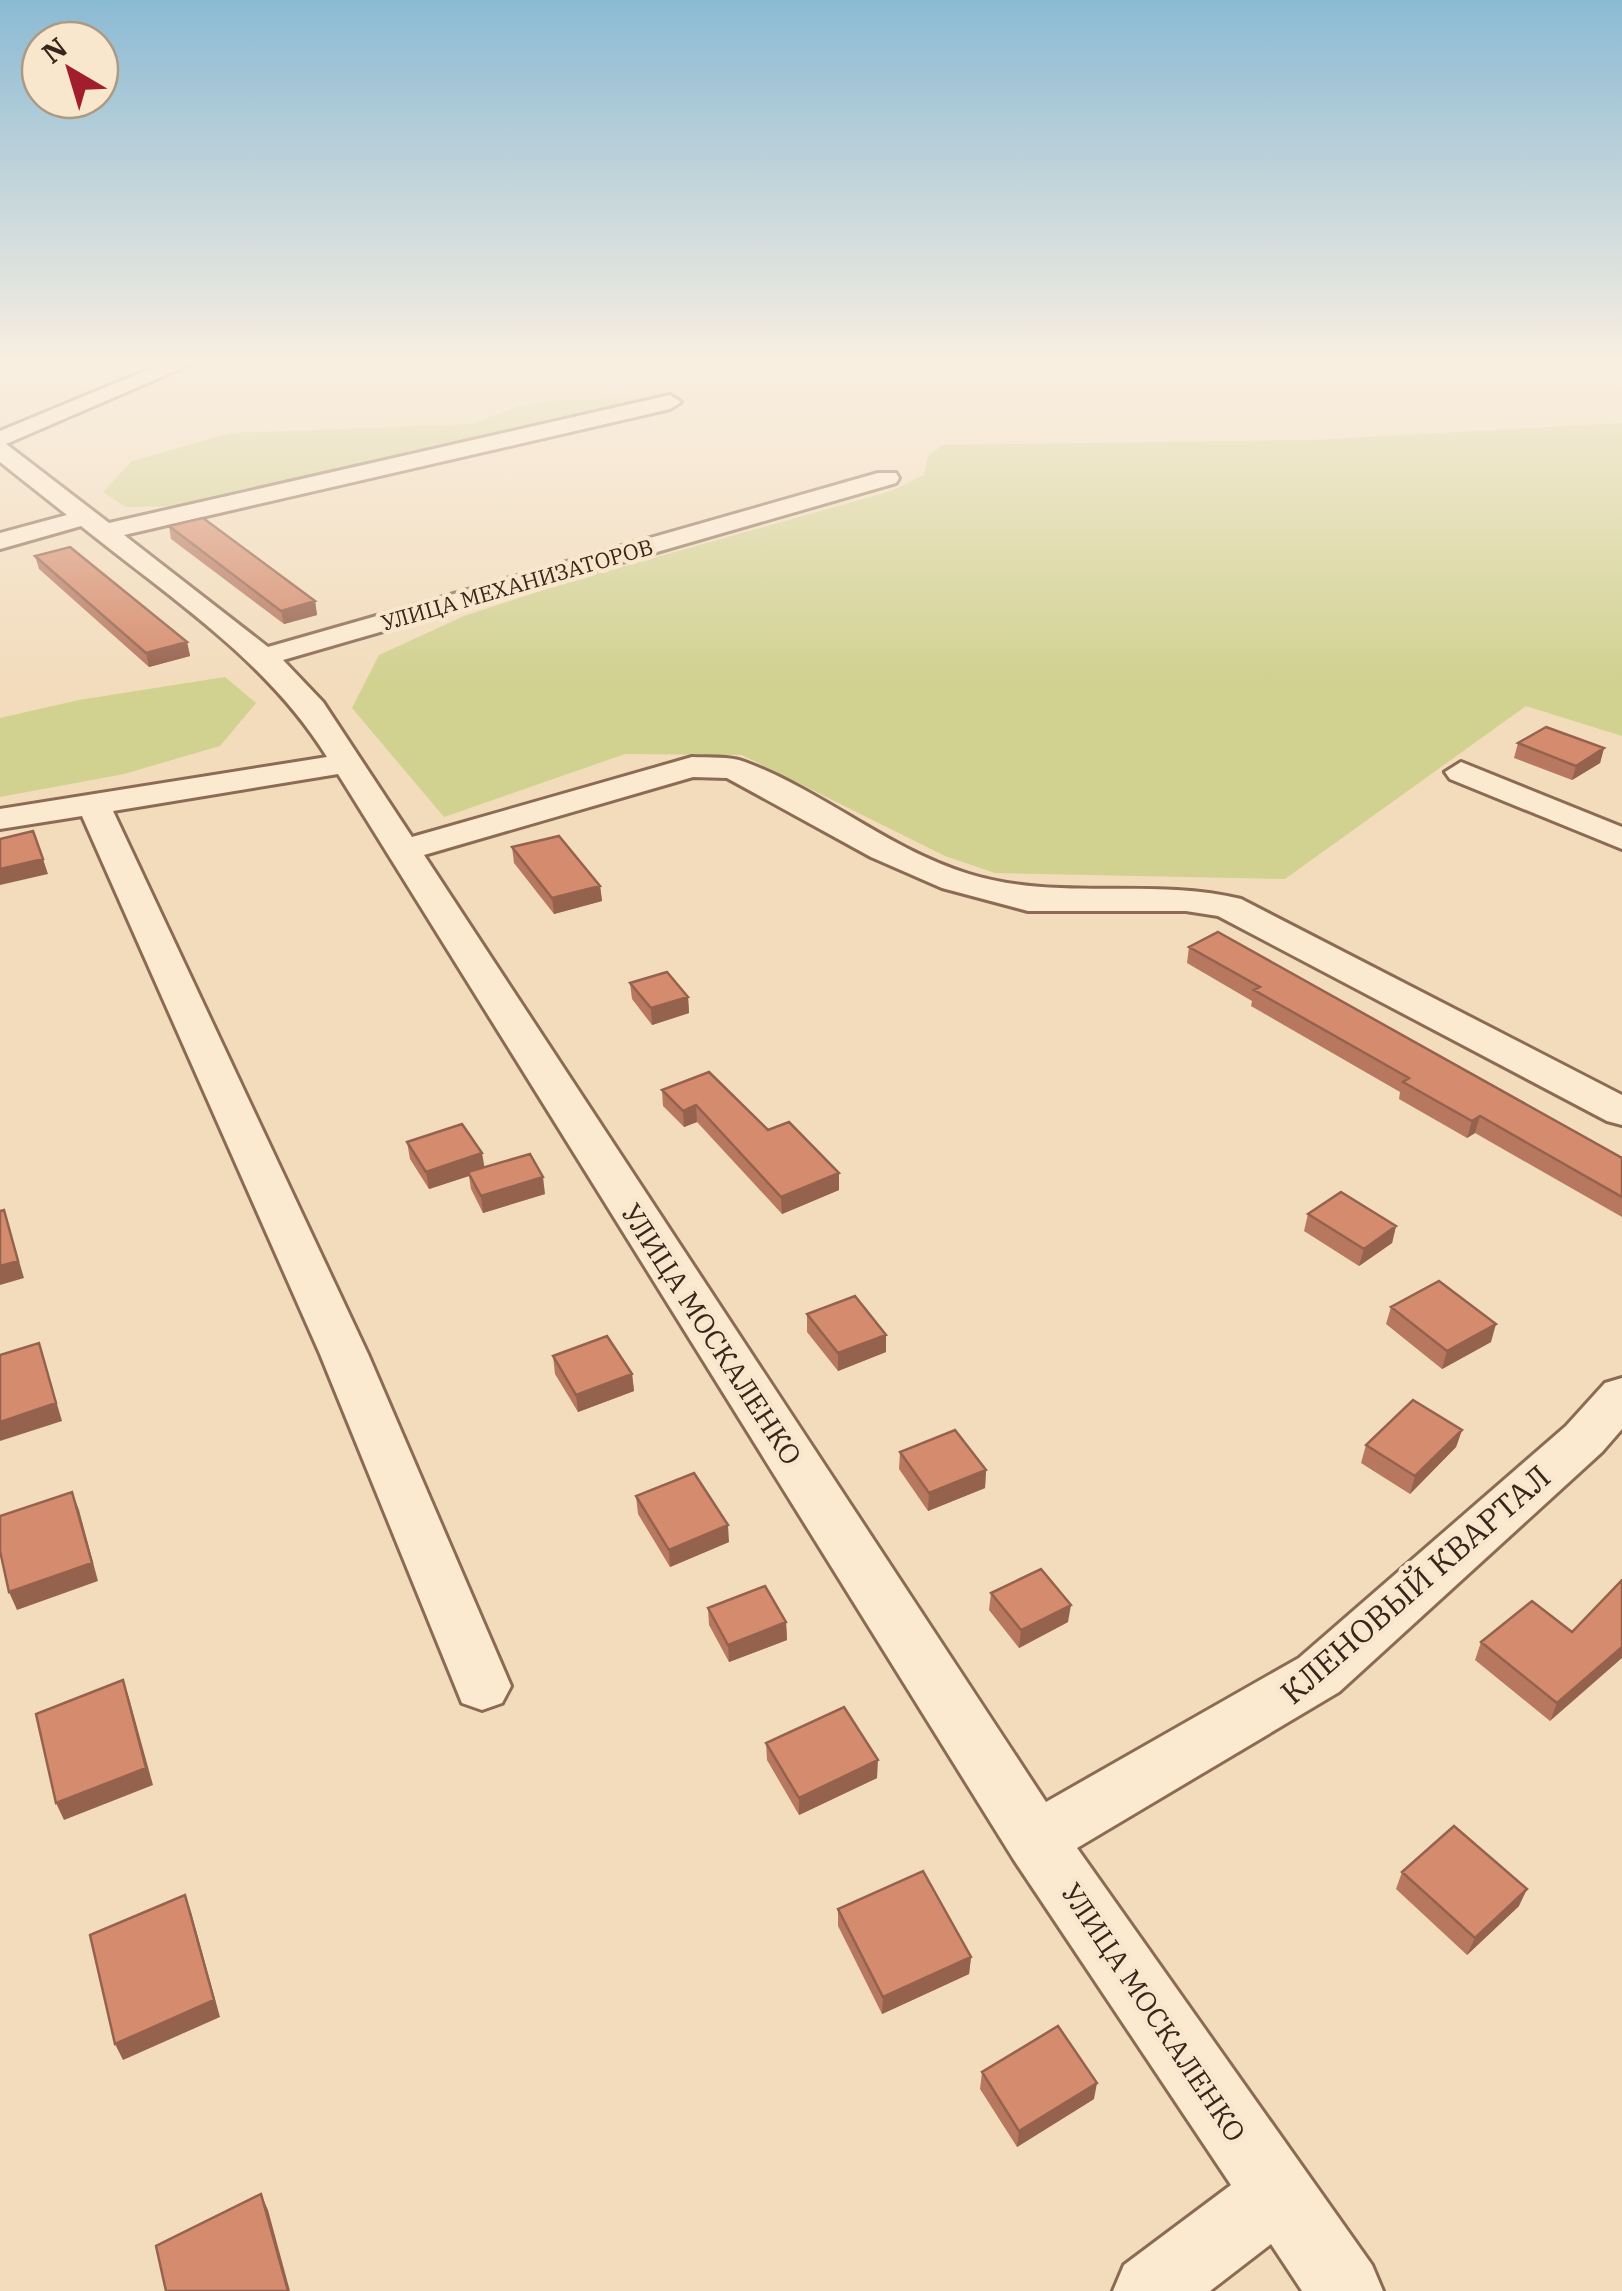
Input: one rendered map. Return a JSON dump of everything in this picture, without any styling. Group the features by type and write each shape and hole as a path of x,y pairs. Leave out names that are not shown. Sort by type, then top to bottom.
{"street":[{"path":"0,541 346,471"},
{"name":"УЛИЦА МЕХАНИЗАТОРОВ","path":"263,657 887,478"},
{"name":"УЛИЦА МОСКАЛЕНКО","path":"19,484 97,524 263,657 312,708 1036,1840 1346,2291"},
{"path":"0,820 348,764"},
{"path":"402,850 692,767 734,769 882,850 954,881 1028,900 1186,900 1228,907 1622,1112"},
{"path":"1461,772 1622,839"},
{"path":"93,804 344,1354 482,1686"},
{"name":"КЛЕНОВЫЙ КВАРТАЛ","path":"1036,1840 1319,1675 1584,1438 1622,1396"},
{"path":"1150,2291 1278,2194"}],"green space":[{"path":"123,471 339,471 184,506 126,507 103,492"},
{"path":"925,471 1622,471 1622,736 1526,706 1285,879 995,873 945,856 742,755 625,754 444,817 352,708 379,655 464,616 565,583 891,491 924,475"},
{"path":"225,677 256,703 220,746 124,774 0,797 0,718 79,700"}],"building":[{"path":"203,518 315,601 281,611 169,526"},
{"path":"70,547 187,642 146,653 35,556"},
{"path":"1546,727 1604,748 1576,766 1518,743"},
{"path":"33,831 43,859 0,869 0,839"},
{"path":"559,836 600,886 552,898 512,847"},
{"path":"1218,932 1622,1158 1622,1197 1480,1116 1472,1121 1403,1082 1409,1078 1254,990 1260,987 1189,947"},
{"path":"667,972 688,997 651,1008 630,983"},
{"path":"709,1072 768,1130 789,1122 839,1173 781,1197 696,1105 683,1111 662,1090"},
{"path":"462,1124 482,1153 426,1172 407,1142"},
{"path":"530,1154 543,1177 481,1196 468,1172"},
{"path":"1341,1192 1396,1226 1364,1249 1308,1214"},
{"path":"4,1210 18,1261 0,1266 0,1211"},
{"path":"1439,1281 1496,1324 1447,1351 1391,1307"},
{"path":"855,1296 886,1335 838,1353 807,1314"},
{"path":"607,1336 632,1374 576,1395 553,1356"},
{"path":"39,1343 56,1403 0,1422 0,1355"},
{"path":"1413,1400 1462,1430 1415,1476 1366,1445"},
{"path":"955,1430 986,1470 929,1493 900,1452"},
{"path":"694,1473 728,1525 669,1550 636,1496"},
{"path":"72,1492 92,1563 9,1592 0,1551 0,1516"},
{"path":"1041,1569 1071,1605 1021,1630 991,1593"},
{"path":"1622,1580 1622,1647 1557,1703 1481,1642 1532,1601 1572,1632"},
{"path":"765,1586 786,1622 728,1645 708,1608"},
{"path":"123,1680 146,1768 56,1803 36,1714"},
{"path":"844,1707 878,1760 799,1798 766,1743"},
{"path":"1454,1826 1527,1889 1475,1938 1402,1872"},
{"path":"923,1871 971,1957 883,1997 838,1909"},
{"path":"185,1895 214,2000 115,2044 90,1935"},
{"path":"1058,2026 1097,2083 1019,2131 982,2072"},
{"path":"261,2194 288,2291 166,2291 156,2246"}]}
